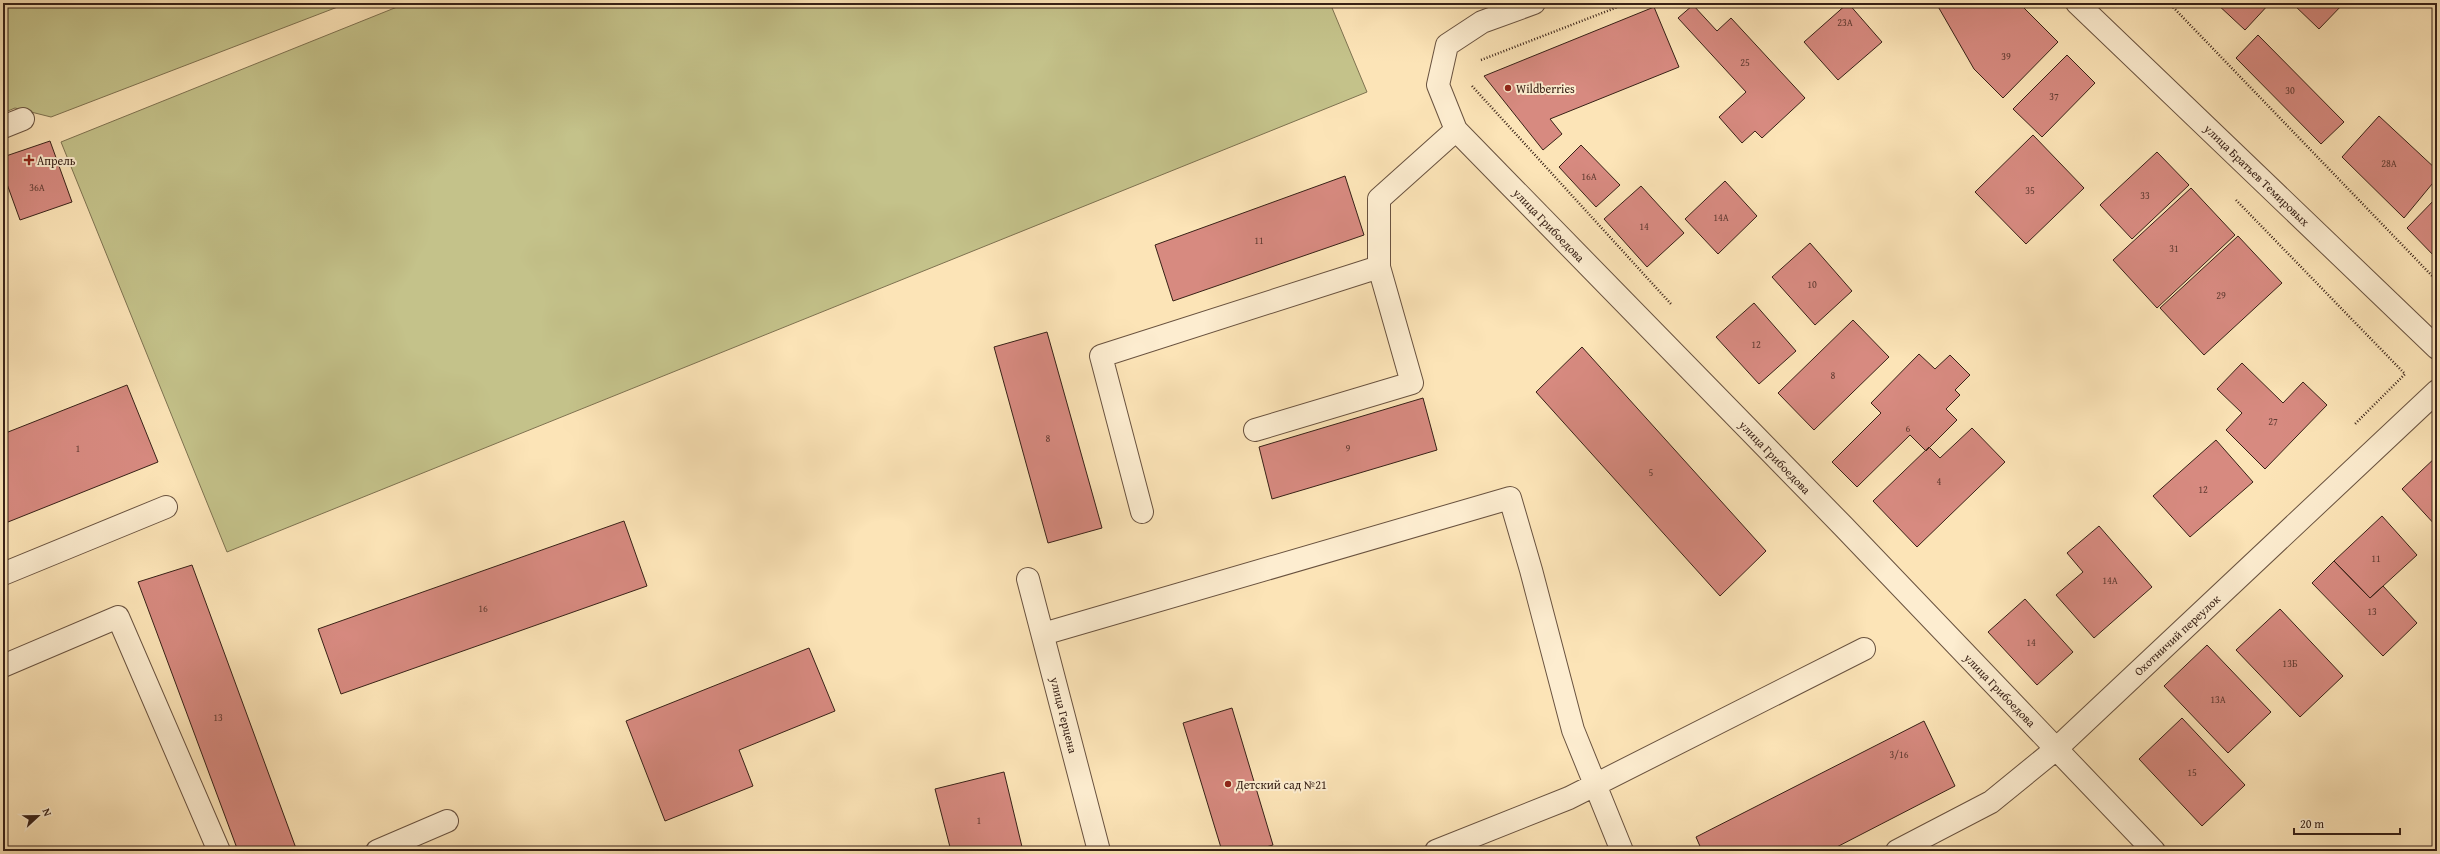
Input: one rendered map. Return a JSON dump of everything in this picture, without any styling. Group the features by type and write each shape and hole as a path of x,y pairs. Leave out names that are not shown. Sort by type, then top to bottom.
{"street":[{"name":"улица Грибоедова","path":"1534,3 1482,22 1447,44 1438,85 1456,130 2154,851"},
{"name":"улица Братьев Темировых","path":"2077,3 2437,348"},
{"path":"1255,430 1412,383 1379,266 1379,199 1456,130"},
{"path":"1142,512 1101,356 1379,266"},
{"name":"Охотничий переулок","path":"1897,851 1991,802 2056,749 2437,391"},
{"path":"1043,634 1510,498 1531,570 1573,730 1622,851"},
{"path":"3,574 166,507"},
{"name":"улица Герцена","path":"1028,579 1099,851"},
{"path":"3,666 118,617 219,851"},
{"path":"1436,851 1595,786 1864,649"},
{"path":"377,851 447,821"}],"path":[{"path":"1480,61 1628,3"},
{"path":"2169,3 2437,281"},
{"path":"2233,197 2405,374 2349,430"}],"shaded area":[{"path":"3,3 348,3 51,117 15,108 3,113"},
{"path":"407,3 1330,3 1367,92 227,552 61,142"}],"building":[{"path":"1848,3 1882,42 1838,80 1804,42"},
{"path":"1936,3 2019,3 2058,42 2003,98 1974,69"},
{"path":"2216,3 2270,3 2245,30"},
{"path":"2292,3 2344,3 2319,29"},
{"path":"1693,5 1717,31 1731,18 1805,98 1762,138 1755,131 1742,143 1719,117 1746,92 1678,18"},
{"path":"1654,7 1679,67 1550,119 1562,134 1543,150 1484,76"},
{"path":"2258,35 2344,122 2321,144 2236,58"},
{"path":"2067,55 2095,83 2042,137 2013,109"},
{"path":"2379,116 2437,170 2437,178 2404,218 2342,157"},
{"path":"2033,135 2084,188 2026,244 1975,192"},
{"path":"50,141 72,202 20,220 3,173 3,157"},
{"path":"1581,145 1620,185 1596,207 1559,167"},
{"path":"2157,152 2189,185 2132,239 2100,205"},
{"path":"1345,176 1364,235 1173,301 1155,245"},
{"path":"1725,181 1757,216 1718,254 1685,219"},
{"path":"1641,186 1684,233 1647,267 1604,219"},
{"path":"2191,188 2235,235 2157,308 2113,260"},
{"path":"2437,197 2437,259 2407,228"},
{"path":"2238,236 2282,283 2204,355 2160,308"},
{"path":"1810,243 1852,291 1815,325 1772,277"},
{"path":"1754,303 1796,351 1759,384 1716,337"},
{"path":"1853,320 1889,357 1814,430 1778,393"},
{"path":"1047,332 1102,528 1048,543 994,347"},
{"path":"1582,347 1766,551 1720,596 1536,392"},
{"path":"1919,354 1935,369 1950,355 1970,375 1955,390 1960,395 1946,409 1957,420 1926,451 1910,435 1857,487 1832,462 1881,413 1871,403"},
{"path":"2242,363 2283,403 2303,382 2327,405 2265,469 2226,430 2242,413 2217,389"},
{"path":"127,385 158,462 3,524 3,434"},
{"path":"1423,398 1437,450 1272,499 1259,447"},
{"path":"1972,428 2005,462 1917,547 1873,501 1929,447 1940,458"},
{"path":"2216,440 2253,482 2190,537 2153,496"},
{"path":"2437,456 2437,527 2402,489"},
{"path":"2382,516 2417,555 2370,598 2334,561"},
{"path":"624,521 647,586 341,694 318,629"},
{"path":"2099,526 2152,587 2094,638 2056,595 2083,572 2067,553"},
{"path":"2334,561 2370,598 2383,586 2417,623 2383,656 2312,583"},
{"path":"192,565 297,851 238,851 138,582"},
{"path":"2025,599 2073,652 2037,685 1988,632"},
{"path":"2280,609 2343,676 2300,717 2236,650"},
{"path":"2207,645 2271,712 2228,753 2164,686"},
{"path":"809,648 835,711 739,750 753,786 665,821 626,721"},
{"name":"Детский сад №21","path":"1232,708 1273,845 1252,851 1222,851 1183,723"},
{"path":"2182,718 2245,785 2202,826 2139,759"},
{"path":"1924,721 1955,786 1829,851 1702,851 1696,837"},
{"path":"1004,772 1023,851 951,851 935,789"}],"place":[{"name":"Wildberries","path":"1508,88"},
{"name":"Апрель","path":"29,160"},
{"name":"Детский сад №21","path":"1228,784"}]}
